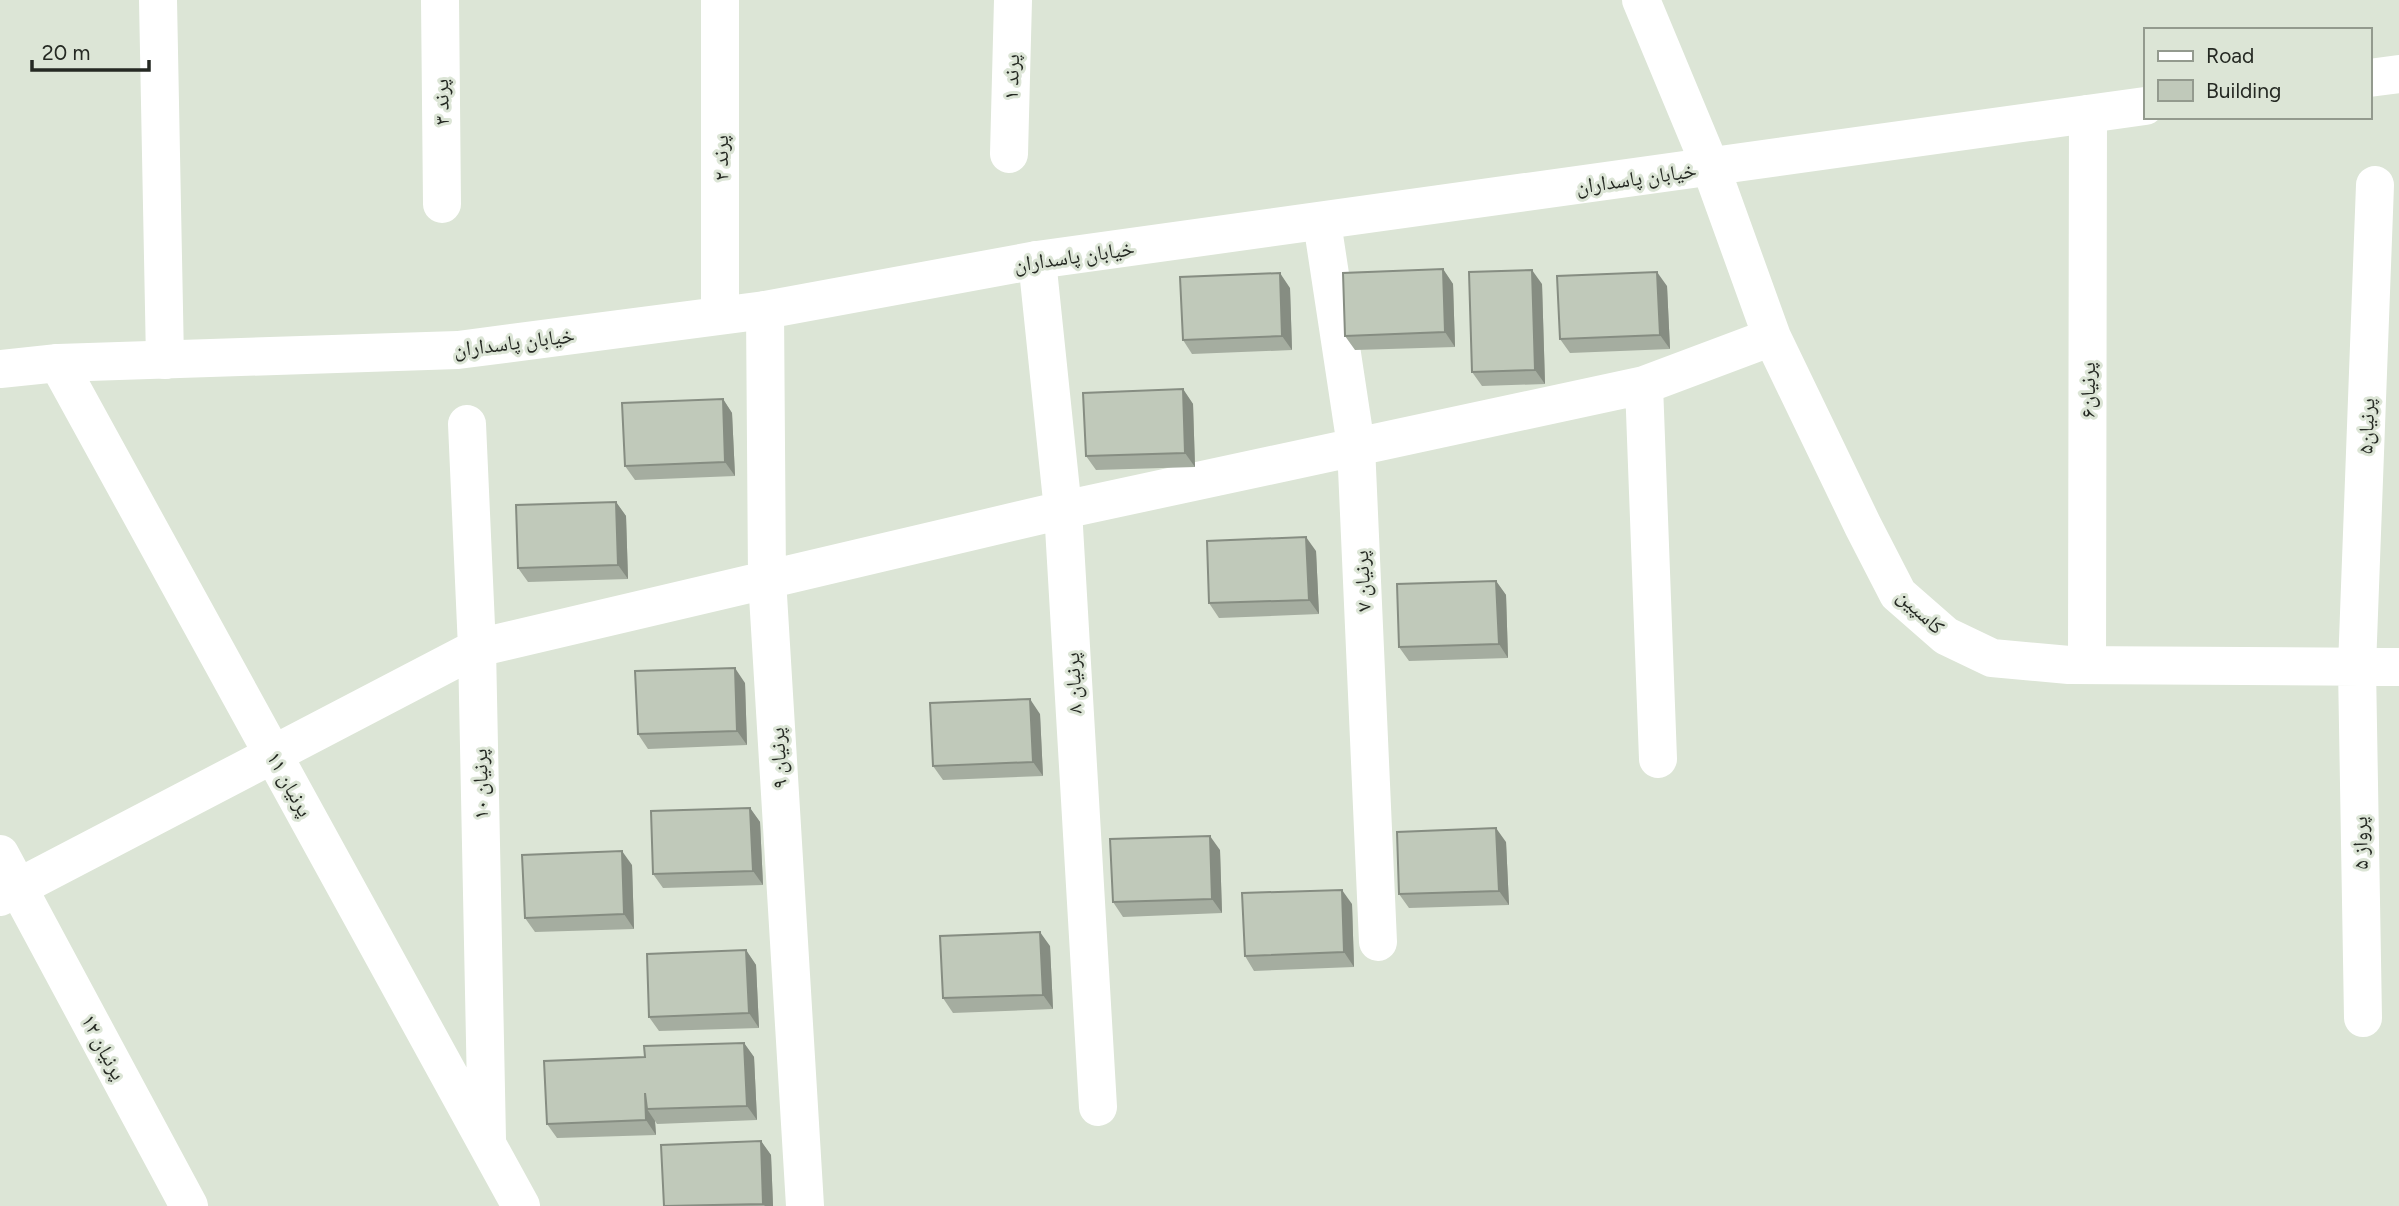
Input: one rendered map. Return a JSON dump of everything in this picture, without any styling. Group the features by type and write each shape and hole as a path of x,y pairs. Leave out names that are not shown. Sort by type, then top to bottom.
{"street":[{"path":"158,0 165,360"},
{"name":"پرند ۳","path":"440,0 442,204"},
{"name":"پرند ۲","path":"720,0 720,315"},
{"name":"پرند ۱","path":"1009,154 1013,0"},
{"name":"کاسپین","path":"1640,0 1711,168 1772,337 1898,594 1946,636 1992,658 2087,665 2399,667"},
{"path":"2371,78 2399,74"},
{"name":"خیابان پاسداران","path":"0,369 58,363 458,350 765,310 1037,260 2144,106"},
{"name":"پرنیان۶","path":"2087,665 2088,114"},
{"name":"پرنیان۵","path":"2357,667 2375,185"},
{"name":"پرنیان ۷","path":"1322,222 1356,446 1378,942"},
{"name":"پرنیان ۸","path":"1037,260 1063,510 1098,1107"},
{"name":"پرنیان ۹","path":"765,310 767,579 805,1206"},
{"path":"9,892 477,648 1063,510 1644,385 1772,337"},
{"name":"پرنیان ۱۱","path":"58,363 521,1206"},
{"path":"1644,385 1658,759"},
{"name":"پرنیان ۱۰","path":"467,424 477,648 487,1145"},
{"name":"پرواز ۵","path":"2357,667 2363,1018"},
{"name":"پرنیان ۱۲","path":"0,854 9,892 189,1206"}],"building":[{"path":"1443,269 1445,332 1345,336 1343,273"},
{"path":"1532,270 1535,370 1472,372 1469,272"},
{"path":"1657,272 1660,335 1560,339 1557,276"},
{"path":"1280,273 1282,336 1183,340 1180,277"},
{"path":"1183,389 1185,453 1086,456 1083,393"},
{"path":"723,399 725,462 625,466 622,403"},
{"path":"616,502 618,565 518,568 516,505"},
{"path":"1306,537 1309,600 1209,603 1207,541"},
{"path":"1496,581 1499,644 1399,647 1397,584"},
{"path":"735,668 737,731 638,734 635,671"},
{"path":"1030,699 1033,762 933,766 930,703"},
{"path":"750,808 753,871 653,874 651,811"},
{"path":"1496,828 1499,891 1399,894 1397,832"},
{"path":"1210,836 1212,899 1113,902 1110,839"},
{"path":"622,851 624,914 525,918 522,855"},
{"path":"1342,890 1344,952 1245,956 1242,893"},
{"path":"1040,932 1043,995 943,998 940,936"},
{"path":"746,950 749,1013 649,1017 647,954"},
{"path":"744,1043 747,1106 647,1109 645,1093 646,1120 547,1124 544,1061 645,1057 644,1046"},
{"path":"761,1141 763,1204 664,1206 661,1145"}]}
